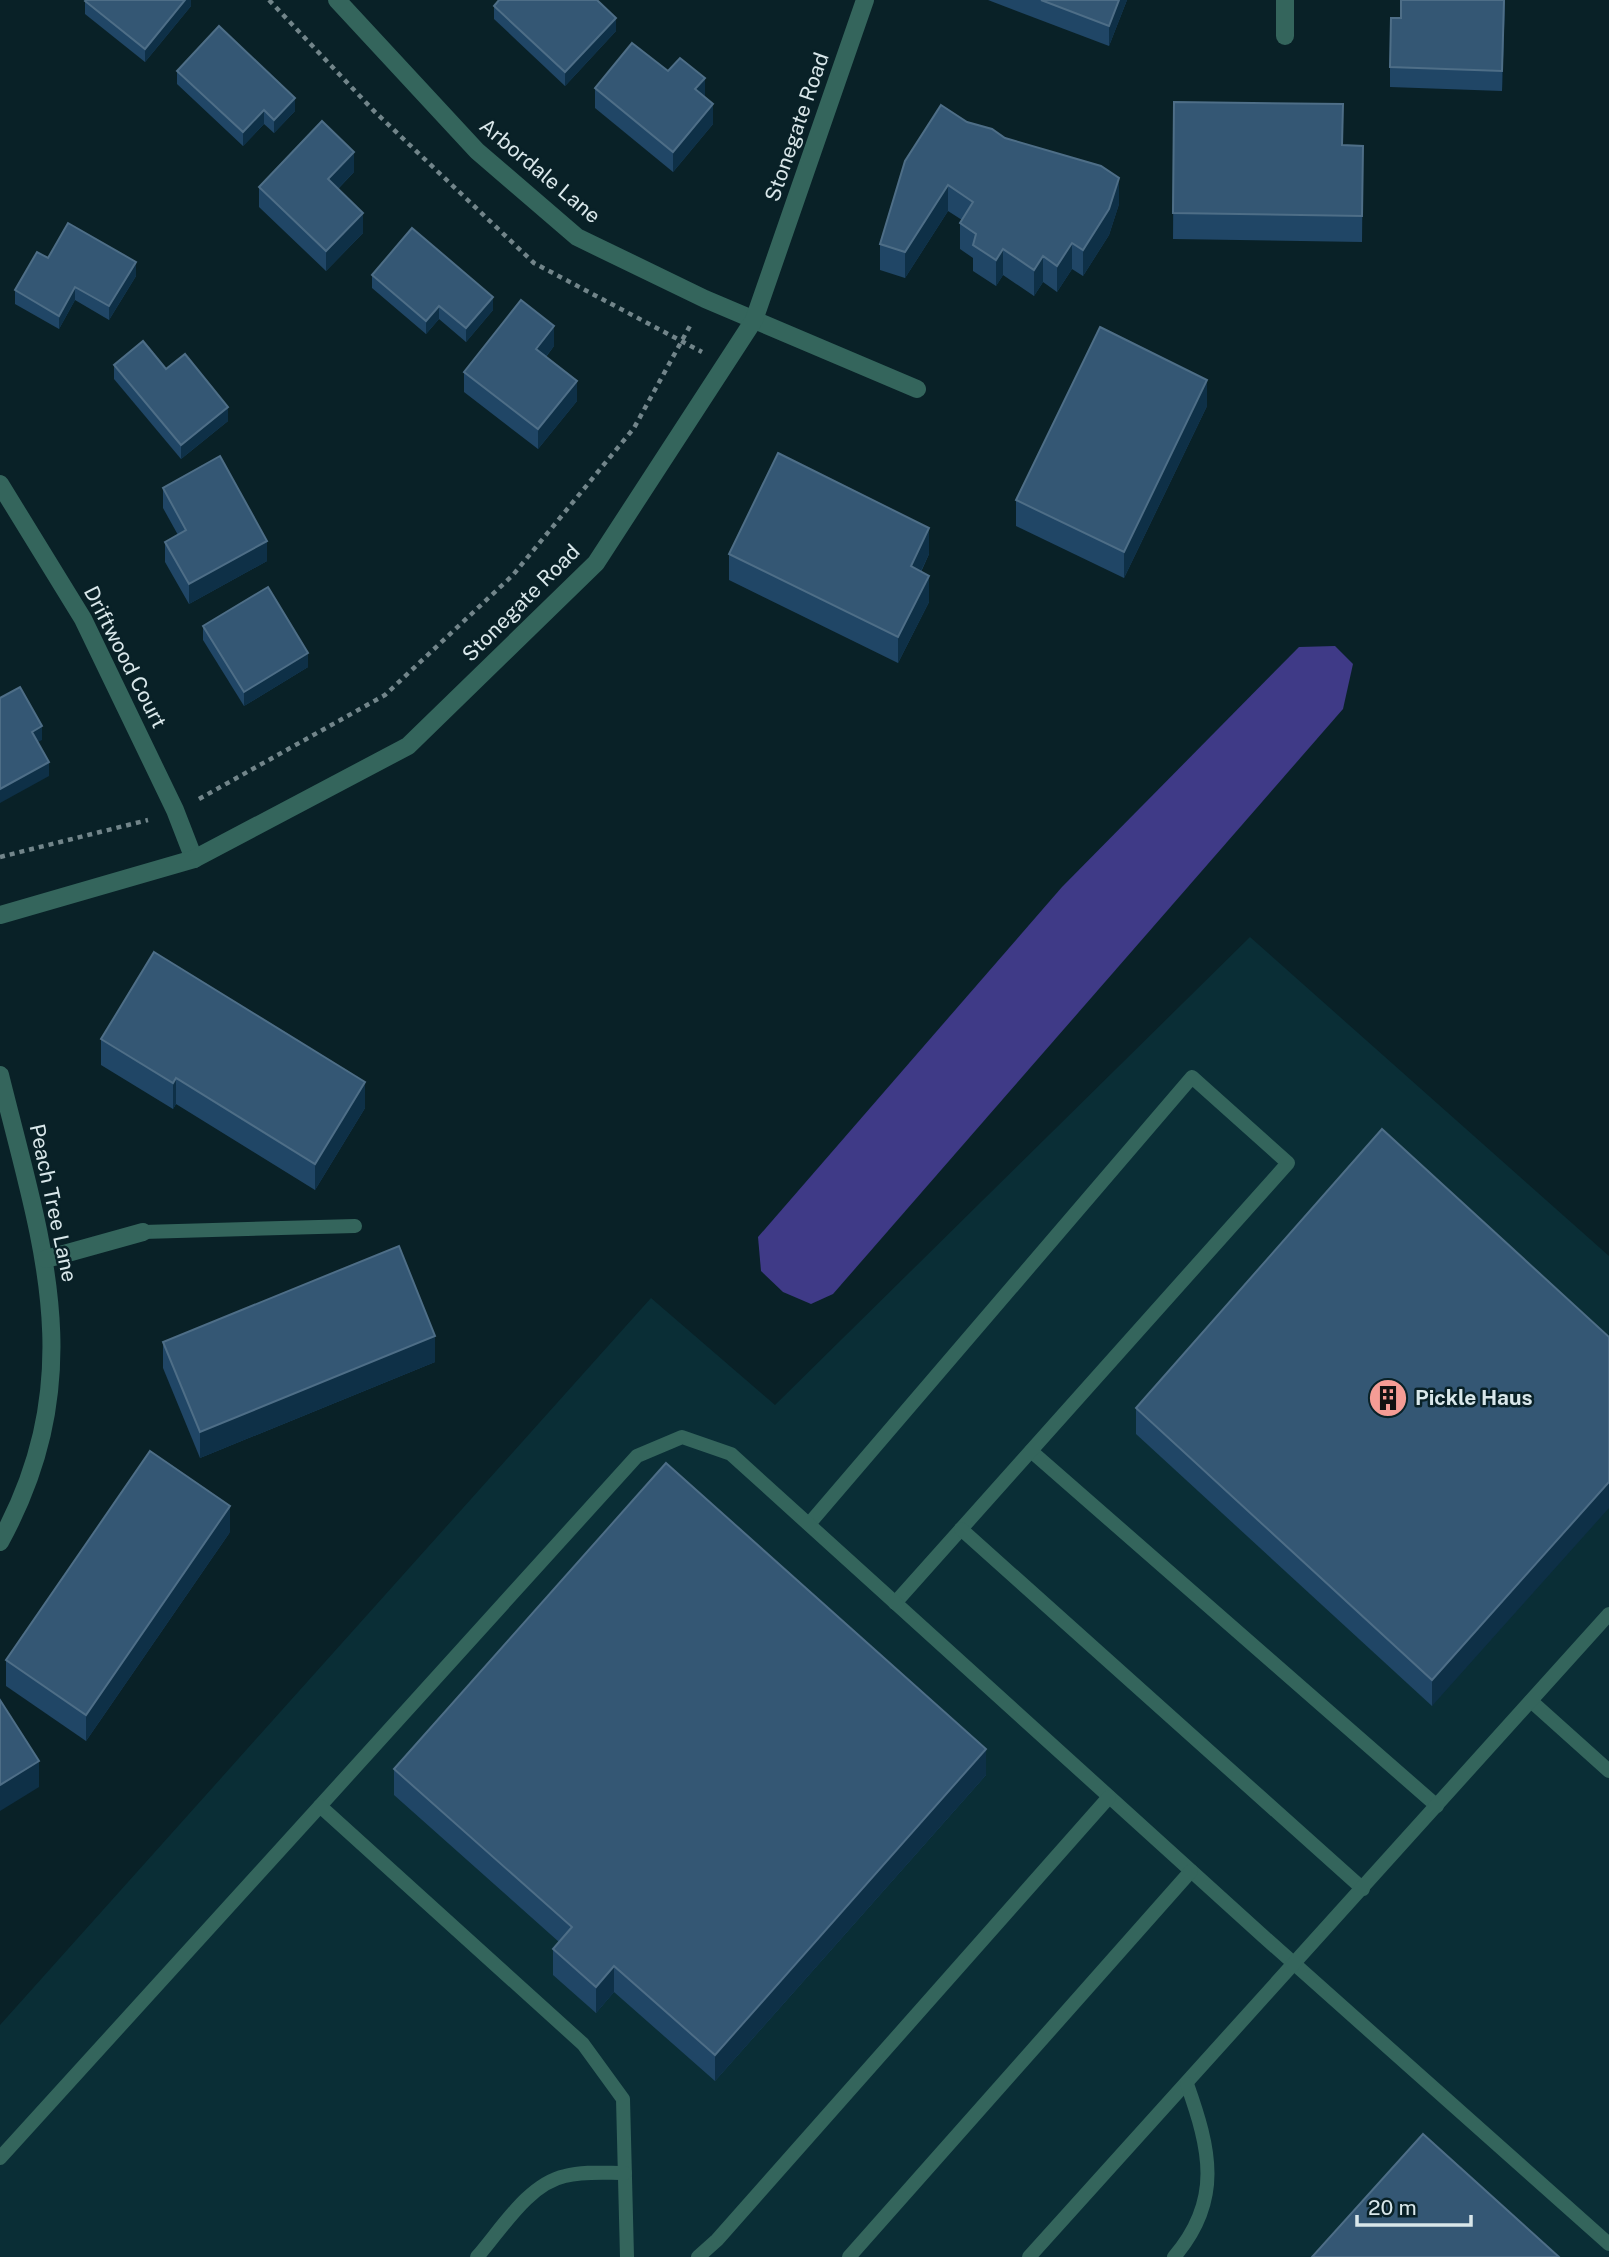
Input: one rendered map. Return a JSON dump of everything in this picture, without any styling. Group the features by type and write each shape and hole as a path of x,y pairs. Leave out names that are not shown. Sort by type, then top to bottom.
{"street":[{"name":"Arbordale Lane","path":"337,0 477,151 577,237 705,299 917,389"},
{"name":"Stonegate Road","path":"0,915 194,859 408,746 596,563 754,320 865,0"},
{"path":"1285,0 1285,36"},
{"name":"Driftwood Court","path":"0,484 83,620 175,810 194,859"},
{"name":"Peach Tree Lane","path":"0,1075 46,1259 53,1325 53,1372 44,1425 16,1513 0,1542"},
{"path":"46,1259 143,1232"}],"lane":[{"path":"809,1524 1192,1077 1288,1163 895,1603"},
{"path":"143,1232 355,1226"},
{"path":"0,2158 637,1456 682,1437 730,1454 1295,1965 1609,2244"},
{"path":"1031,1451 1437,1806"},
{"path":"961,1529 1363,1889"},
{"path":"1029,2257 1609,1614"},
{"path":"1531,1701 1609,1771"},
{"path":"698,2257 717,2240 1109,1797"},
{"path":"320,1806 583,2044 624,2099 627,2257"},
{"path":"849,2257 1191,1871"},
{"path":"1174,2257 1191,2238 1208,2197 1203,2130 1187,2084"},
{"path":"477,2257 541,2185 574,2174 625,2173"}],"path":[{"path":"269,0 374,111 534,263 724,364"},
{"path":"0,856 123,828 175,810 228,785 385,695 513,575 634,428 705,299"}],"shaded area":[{"path":"1335,646 1353,664 1343,709 833,1294 811,1304 783,1292 761,1271 758,1237 1062,887 1299,647"},
{"path":"1250,937 1609,1256 1609,2257 0,2257 0,2025 651,1298 775,1405"}],"building":[{"path":"86,0 185,0 145,49"},
{"path":"499,0 597,0 616,18 565,72 494,6"},
{"path":"1041,0 1119,0 1109,26"},
{"path":"1401,0 1504,0 1502,71 1390,67 1391,18 1401,18"},
{"path":"219,26 295,98 274,120 264,110 243,132 177,71"},
{"path":"632,43 668,71 680,58 705,78 695,89 713,104 673,152 595,88"},
{"path":"1174,102 1343,104 1342,145 1363,146 1362,216 1173,213"},
{"path":"941,105 967,122 992,129 1005,138 1101,166 1119,178 1109,209 1083,250 1072,243 1057,266 1043,256 1034,270 1003,249 996,260 973,245 976,234 960,223 973,202 948,185 905,252 880,244 905,161"},
{"path":"322,121 354,152 328,179 363,213 326,251 259,187"},
{"path":"68,223 136,262 109,306 75,287 59,316 15,290 37,252 48,258"},
{"path":"412,228 493,297 466,328 439,306 426,321 372,275"},
{"path":"521,300 554,326 536,349 577,381 538,429 464,372"},
{"path":"1100,327 1207,380 1124,552 1016,500"},
{"path":"143,341 166,369 185,354 228,407 181,445 114,365"},
{"path":"778,453 929,528 911,566 929,576 898,637 729,554"},
{"path":"220,456 267,541 189,584 165,542 186,530 163,488"},
{"path":"268,587 308,653 244,692 203,626"},
{"path":"20,687 42,726 32,732 49,762 0,789 0,698"},
{"path":"154,952 365,1082 315,1164 176,1078 173,1083 101,1039"},
{"name":"Pickle Haus","path":"1382,1129 1609,1337 1609,1482 1432,1680 1136,1408"},
{"path":"399,1246 435,1336 200,1432 163,1342"},
{"path":"150,1451 230,1506 86,1715 6,1660"},
{"path":"666,1463 986,1749 715,2055 614,1966 596,1987 553,1949 572,1927 394,1769"},
{"path":"0,1700 39,1761 0,1785"},
{"path":"1423,2134 1559,2257 1312,2257"}],"place":[{"name":"Pickle Haus","path":"1388,1398"}]}
